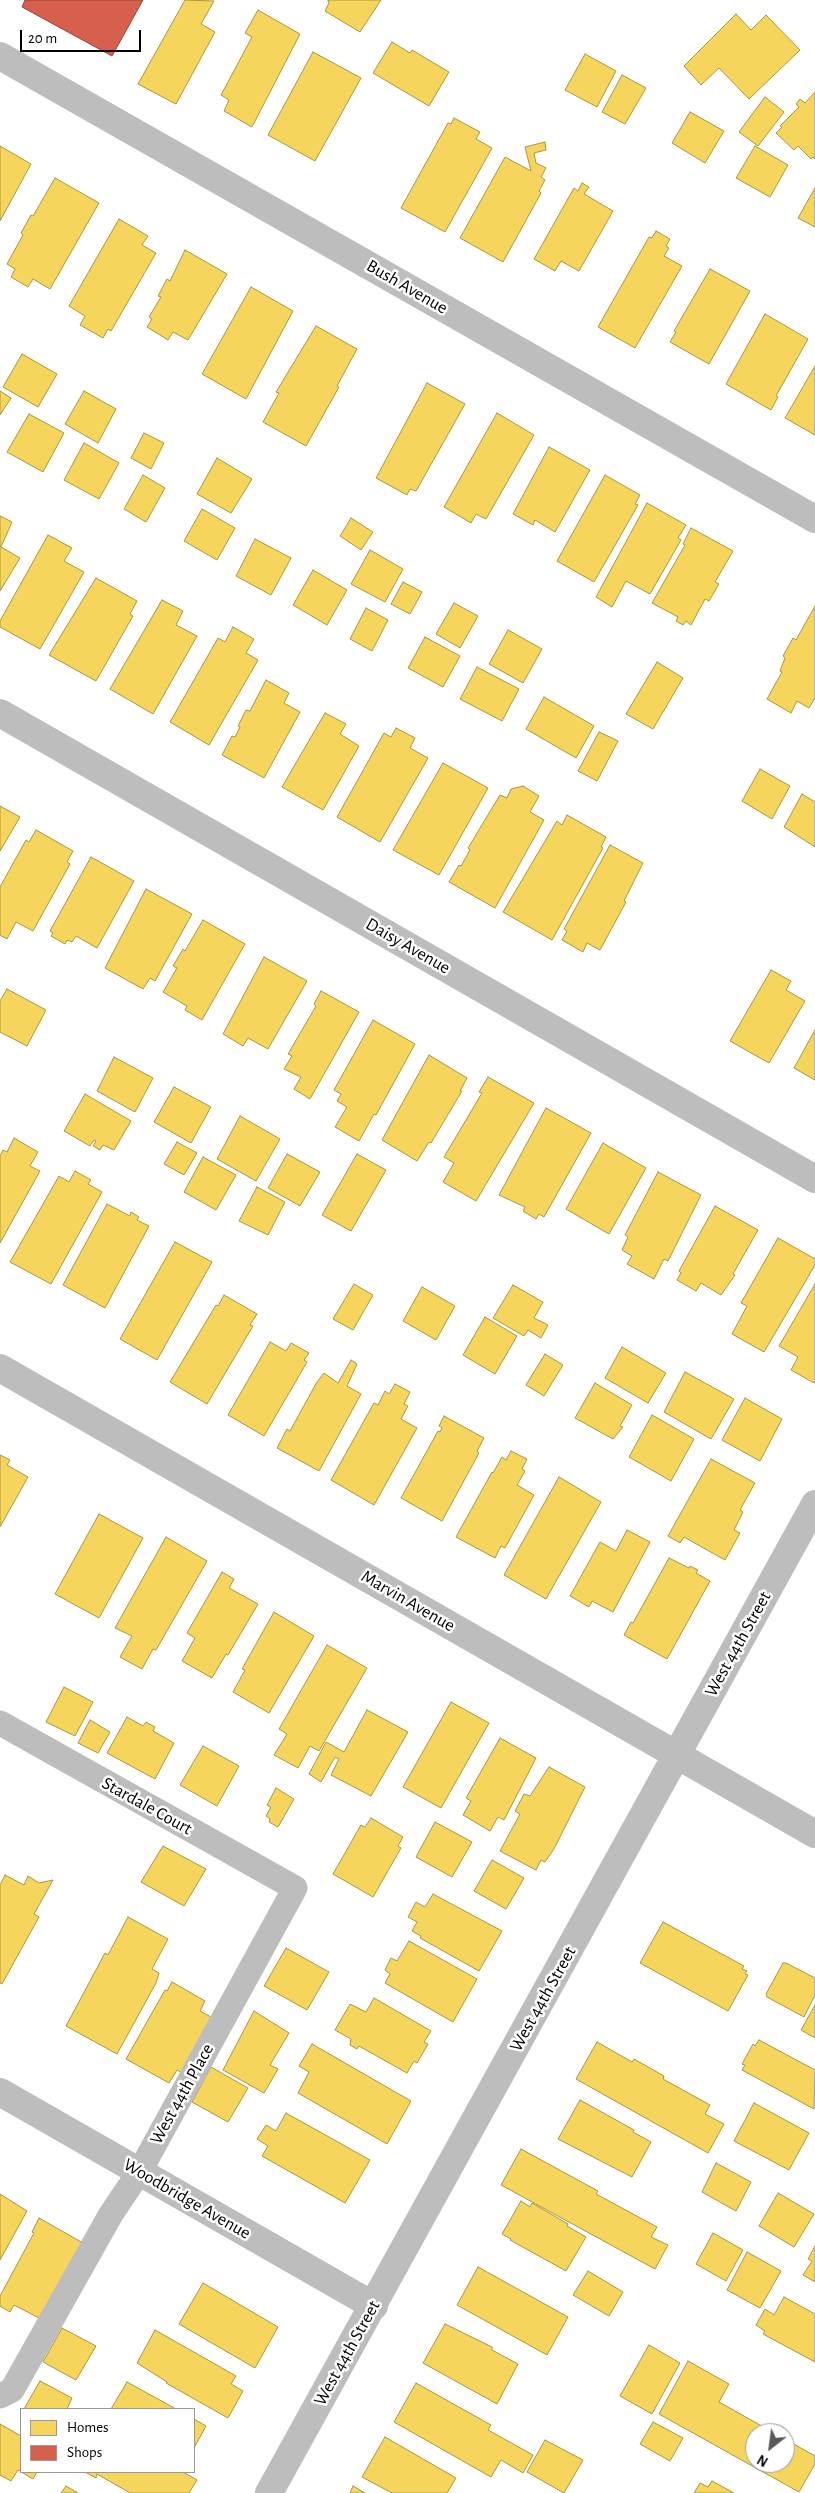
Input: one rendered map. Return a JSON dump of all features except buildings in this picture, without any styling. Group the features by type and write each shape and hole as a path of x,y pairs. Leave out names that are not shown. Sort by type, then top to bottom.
{"street":[{"name":"Bush Avenue","path":"0,56 815,519"},
{"name":"Daisy Avenue","path":"0,713 815,1179"},
{"name":"Marvin Avenue","path":"0,1368 815,1834"},
{"name":"West 44th Street","path":"269,2493 374,2306 815,1504"},
{"name":"Woodbridge Avenue","path":"0,2092 374,2306"}],"lane":[{"name":"Stardale Court","path":"0,1723 295,1888"},
{"name":"West 44th Place","path":"0,2396 12,2390 111,2214 140,2171 295,1888"}]}
